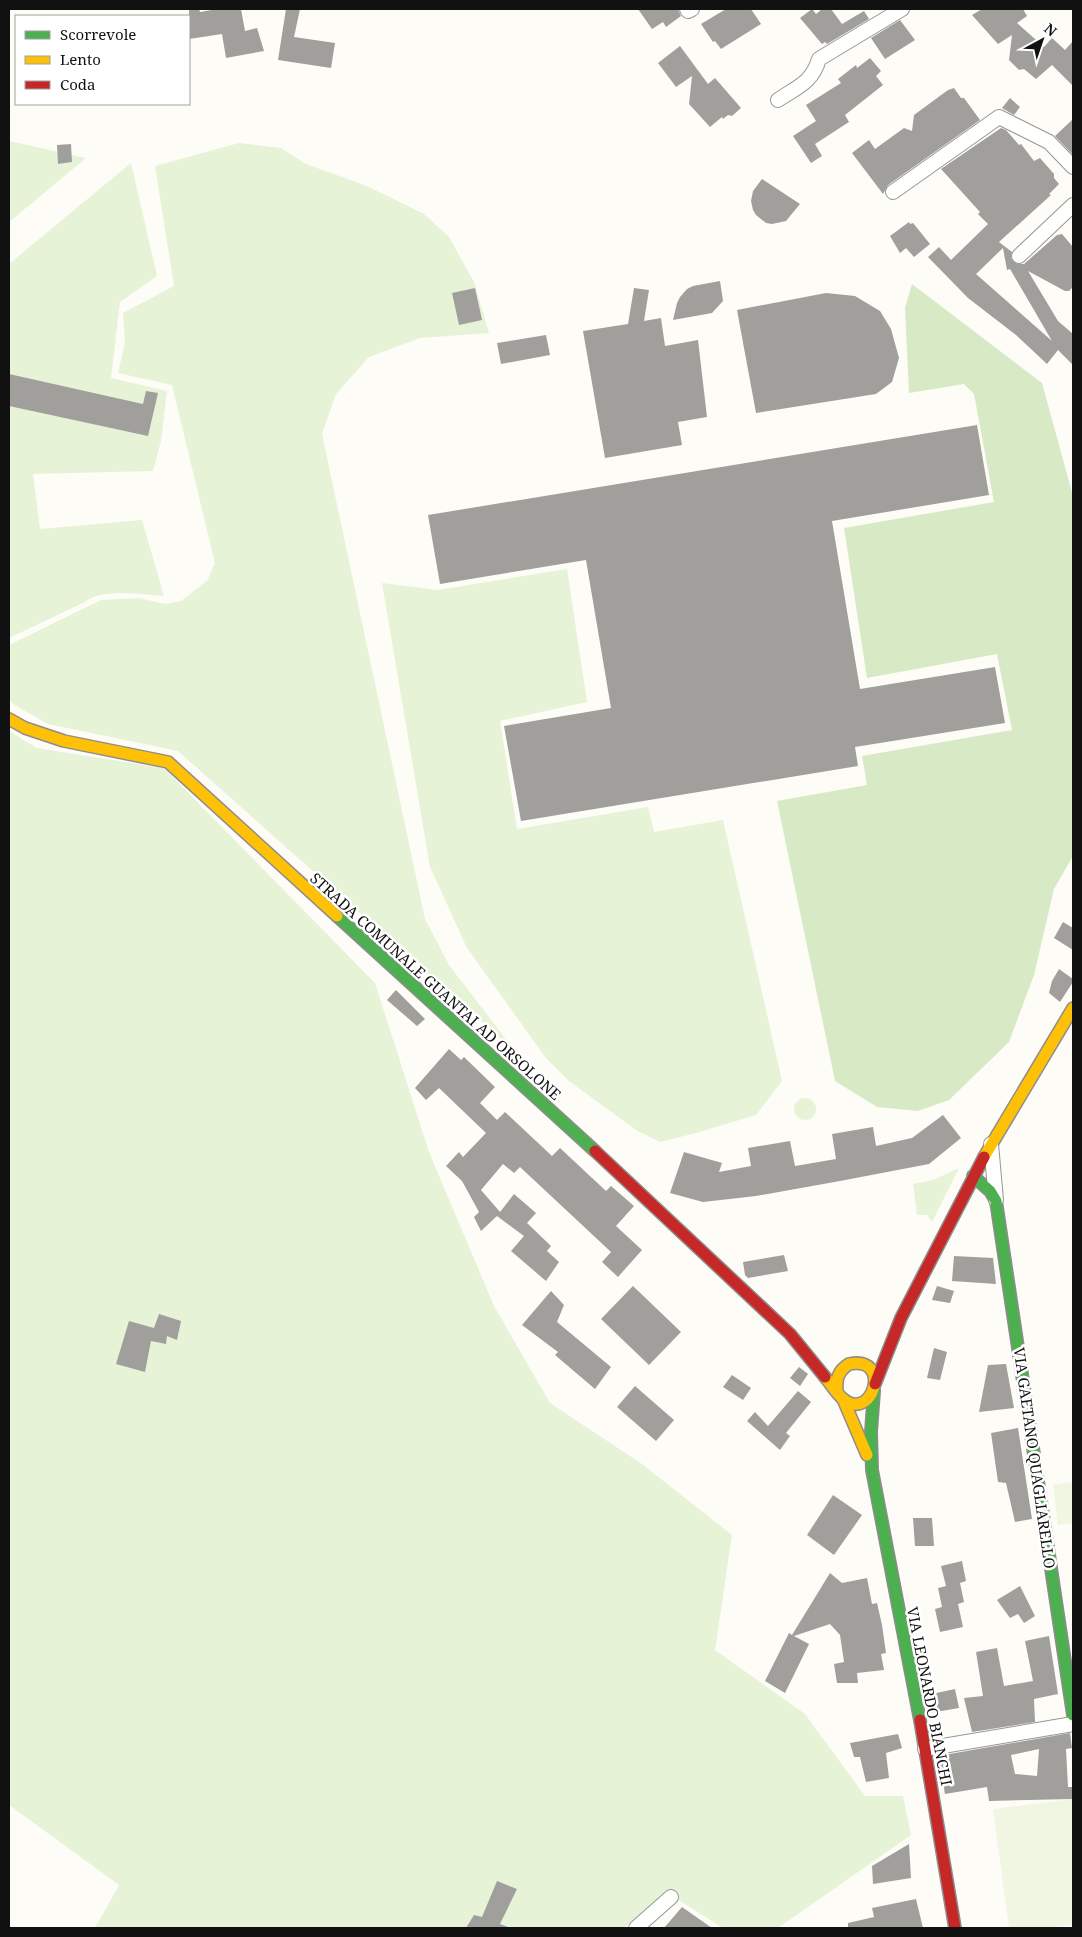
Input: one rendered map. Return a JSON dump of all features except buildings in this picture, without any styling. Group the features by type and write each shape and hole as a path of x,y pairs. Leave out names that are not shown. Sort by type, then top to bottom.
{"street":[{"path":"687,9 688,11 692,9"},
{"path":"778,100 811,78 816,71 819,59 902,9"},
{"path":"892,192 999,117 1049,142 1073,167"},
{"path":"1019,256 1073,205"},
{"name":"STRADA COMUNALE GUANTAI AD ORSOLONE","path":"9,719 20,727 65,741 168,762 691,1239 803,1346 840,1395"},
{"path":"836,1362 852,1364 864,1365 870,1370 874,1376 874,1387 867,1400 852,1403 840,1395 835,1383 837,1375 842,1368 852,1364 874,1347 901,1318 972,1176 1073,1008"},
{"name":"VIA GAETANO QUAGLIARELLO","path":"991,1144 996,1201 1073,1715"},
{"path":"972,1176 990,1191 996,1201"},
{"name":"VIA LEONARDO BIANCHI","path":"901,1318 874,1387 871,1432 872,1470 925,1749 955,1928"},
{"name":"STRADA COMUNALE GUANTAI AD ORSOLONE","path":"803,1346 823,1356"},
{"name":"VIA LEONARDO BIANCHI","path":"840,1395 856,1427 872,1470"},
{"path":"925,1749 1073,1724"},
{"path":"636,1928 671,1898"}],"green space":[{"path":"9,141 86,158 9,222"},
{"path":"239,143 281,148 306,164 367,186 424,214 449,237 474,282 489,333 420,338 369,357 336,394 322,434 425,919 449,965 515,1051 178,751 48,724 13,704 9,699 9,645 101,600 139,598 165,604 181,601 207,581 215,563 172,385 118,373 125,343 123,313 174,286 155,166"},
{"path":"131,163 157,276 120,302 111,378 167,391 161,441 153,471 33,474 40,529 142,520 164,596 123,593 101,595 9,638 9,264"},
{"path":"912,284 1042,383 1073,496 1073,856 1054,889 1034,975 1009,1042 949,1100 918,1111 877,1107 835,1081 777,801 867,785 862,756 1012,730 997,654 867,678 844,528 994,502 974,394 964,384 909,393 905,308"},
{"path":"567,569 587,702 500,721 517,829 648,807 654,832 723,820 782,1081 756,1115 660,1142 636,1130 569,1081 546,1058 467,948 430,867 382,583 438,590"},
{"path":"9,731 37,748 164,768 375,983 429,1152 494,1306 550,1403 642,1464 732,1535 715,1650 805,1714 865,1796 903,1796 911,1835 778,1928 723,1928 666,1892 624,1928 95,1928 119,1885 9,1805"},
{"path":"805,1098 813,1101 816,1109 813,1117 805,1120 797,1117 794,1109 797,1101"},
{"path":"959,1168 932,1222 927,1215 917,1215 913,1184 933,1180"},
{"path":"1073,1482 1073,1523 1058,1525 1053,1485"},
{"path":"1073,1799 1073,1925 1048,1928 1009,1928 993,1809"}],"traffic: fast":[{"path":"337,916 595,1151"},
{"path":"973,1176 990,1191 996,1201 1073,1715"},
{"path":"874,1391 871,1432 872,1470 920,1720"}],"traffic: slow":[{"path":"9,719 25,728 64,741 168,762 337,916"},
{"path":"984,1157 1073,1008"},
{"path":"825,1377 840,1397 854,1404 863,1402 870,1396 874,1387 874,1377 871,1369 863,1364 849,1364 842,1369 838,1376 837,1391"},
{"path":"843,1399 867,1455"}],"traffic: jam":[{"path":"595,1151 790,1334 825,1377"},
{"path":"875,1384 901,1318 984,1157"},
{"path":"920,1720 955,1928"}]}
